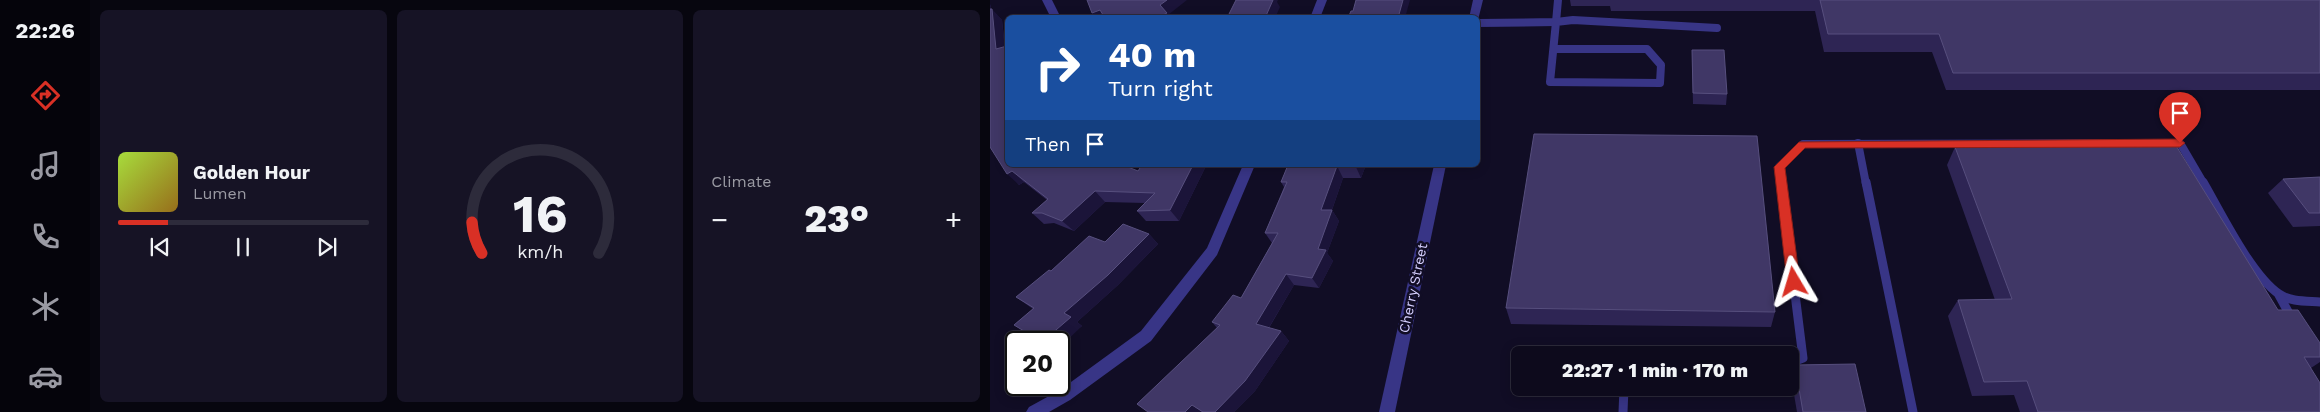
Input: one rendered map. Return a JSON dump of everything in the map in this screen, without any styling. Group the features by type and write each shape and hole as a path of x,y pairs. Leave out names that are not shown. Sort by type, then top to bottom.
{"street":[{"path":"1048,0 1055,15"},
{"path":"1315,15 1322,0"},
{"path":"1475,15 1478,0"},
{"path":"1034,412 1065,395 1146,336 1212,251 1248,167"},
{"name":"Cherry Street","path":"1387,412 1440,167"}],"lane":[{"path":"1554,49 1646,49 1661,65 1660,83 1550,82 1558,0"},
{"path":"1480,23 1573,20 1717,28"},
{"path":"1858,143 1913,412"},
{"path":"1799,360 1803,358 1779,167 1803,144 2180,143 2252,266 2279,295 2297,327"},
{"path":"2279,295 2298,301 2320,302"},
{"path":"1623,412 1624,396"}],"building":[{"path":"1087,0 1167,0 1160,5 1167,13 1163,15 1103,15 1100,10 1092,13"},
{"path":"1236,0 1273,0 1266,15 1228,15"},
{"path":"1356,0 1403,0 1399,15 1349,15 1353,11"},
{"path":"1820,0 2320,0 2320,73 1953,73 1939,34 1828,34"},
{"path":"990,9 992,9 996,49 1005,47 1005,167 1128,167 1138,171 1141,167 1192,167 1170,210 1137,211 1155,193 1095,191 1062,221 1042,213 1032,213 1048,199 1012,171 1007,174 990,147"},
{"path":"1692,50 1724,50 1727,94 1693,93"},
{"path":"1534,134 1757,136 1775,312 1506,308"},
{"path":"2175,144 2278,310 2298,310 2320,343 2320,357 2304,357 2320,383 2320,412 2038,412 2027,381 1984,382 1958,300 2012,299 1955,147"},
{"path":"1287,167 1337,167 1321,210 1332,210 1318,249 1326,250 1312,278 1286,274 1256,324 1281,331 1245,381 1215,412 1203,412 1192,405 1185,412 1148,412 1137,404 1220,325 1212,322 1233,295 1241,298 1278,233 1265,233 1287,182 1281,182"},
{"path":"2320,177 2320,213 2309,213 2283,179"},
{"path":"1123,224 1149,234 1108,275 1064,313 1071,317 1055,331 1024,331 1014,325 1034,308 1016,297 1049,270 1051,271 1089,236 1105,242"},
{"path":"1855,364 1866,412 1803,412 1799,388 1799,365"}],"route":[{"path":"1794,282 1779,167 1803,144 2180,143"}]}
